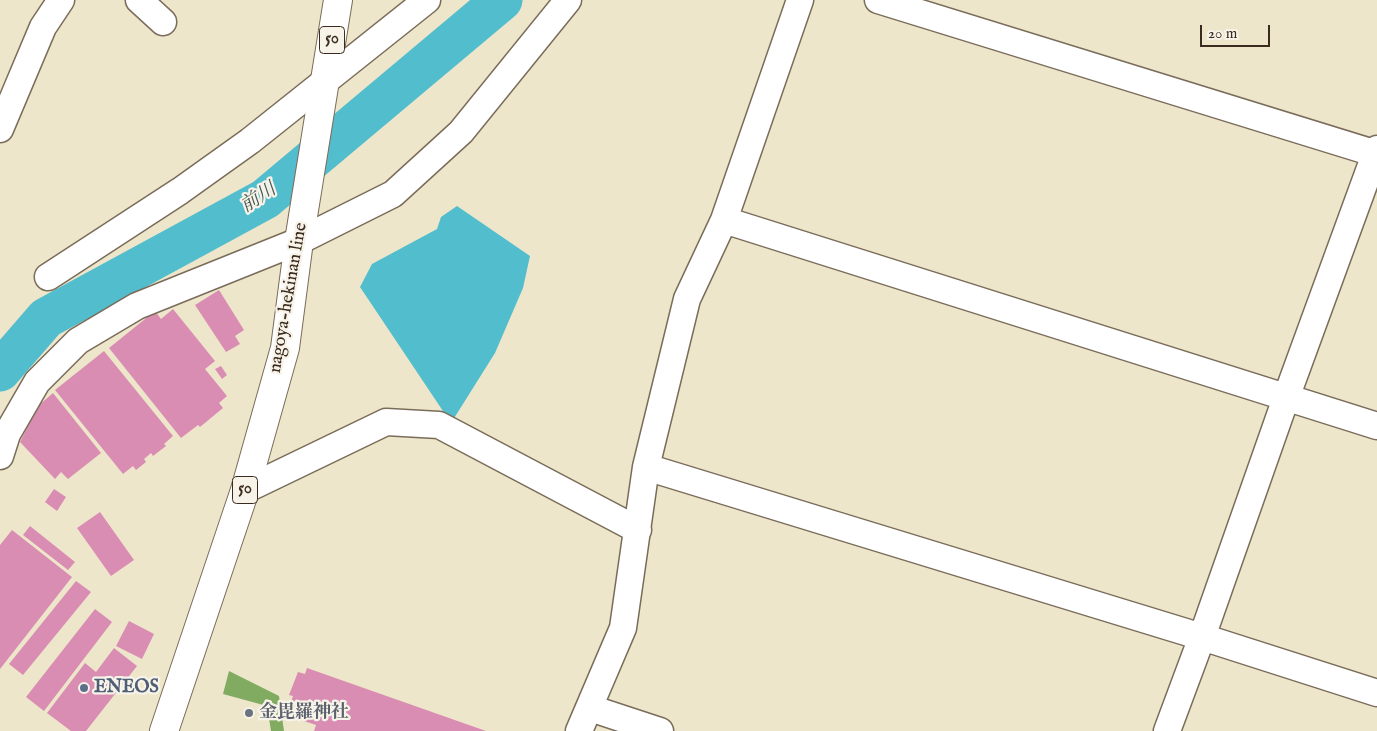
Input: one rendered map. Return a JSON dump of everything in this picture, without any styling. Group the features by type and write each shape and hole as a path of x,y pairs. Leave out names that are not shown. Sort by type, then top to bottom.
{"main road":[{"name":"nagoya-hekinan line","path":"164,731 245,490 284,348 299,241 338,0"}],"street":[{"path":"0,129 43,26 61,0"},
{"path":"139,0 163,22"},
{"path":"48,277 188,185 250,140 427,0"},
{"path":"660,731 584,720 622,628 646,467 687,299 724,220 800,0"},
{"path":"878,0 1376,152 1167,731"},
{"path":"0,456 7,434 37,382 78,341 137,306 299,241 393,194 461,132 563,2"},
{"path":"724,220 1377,426"},
{"path":"245,490 386,422 439,425 638,530"},
{"path":"646,467 1202,637 1377,693"}],"green space":[{"path":"229,671 279,696 284,731 271,731 267,706 223,694"}],"water":[{"path":"457,206 530,256 523,288 495,353 451,423 360,287 372,264 437,229 441,217"}],"building":[{"path":"219,290 244,330 235,336 240,344 226,352 195,305"},
{"path":"173,309 215,361 205,369 227,396 219,403 223,408 200,427 198,425 181,438 109,348 155,311 161,319"},
{"path":"104,351 173,436 164,444 166,446 153,456 151,453 144,459 146,462 136,470 133,466 123,474 55,390"},
{"path":"221,366 227,375 222,379 215,369"},
{"path":"53,393 101,453 68,479 61,472 55,479 20,442 38,406"},
{"path":"54,489 66,497 57,511 45,502"},
{"path":"100,512 134,560 111,576 77,528"},
{"path":"30,526 75,562 68,570 23,535"},
{"path":"12,530 72,577 0,669 0,545"},
{"path":"76,581 91,592 23,675 9,664"},
{"path":"95,609 112,622 44,711 26,697"},
{"path":"129,621 154,634 142,659 116,646"},
{"path":"114,648 137,666 86,731 71,731 47,713 85,663 96,672"},
{"path":"307,668 486,731 314,731 316,725 295,718 298,710 289,707 293,696 289,695 298,672 305,674"}],"waterway":[{"name":"前川","path":"0,371 46,318 265,199 502,0"}],"place":[{"name":"ENEOS","path":"84,688"},
{"name":"金毘羅神社","path":"249,713"}]}
